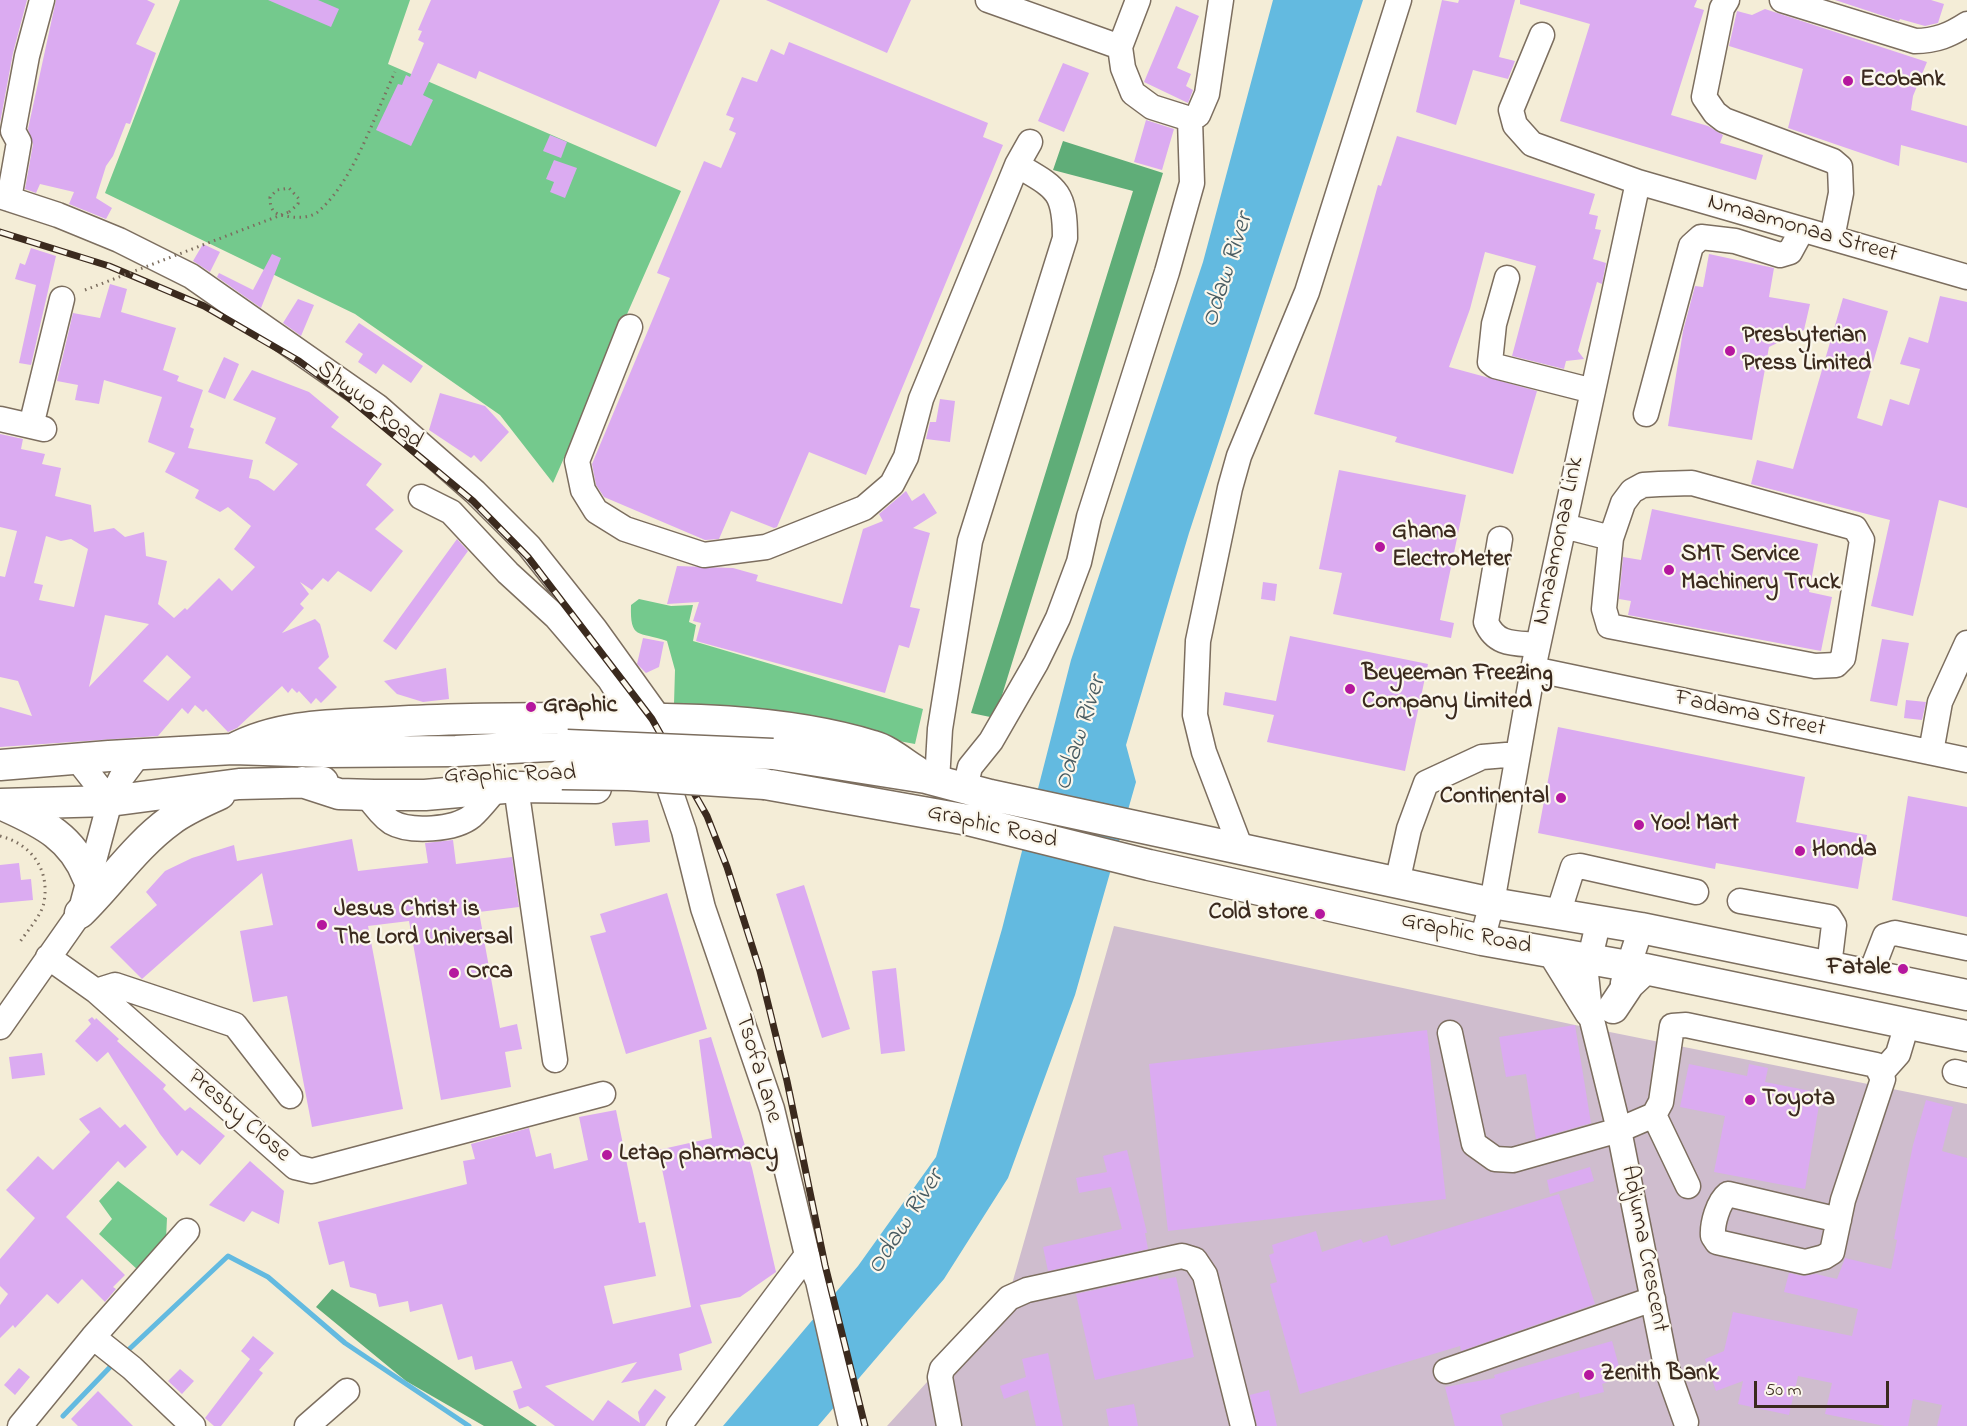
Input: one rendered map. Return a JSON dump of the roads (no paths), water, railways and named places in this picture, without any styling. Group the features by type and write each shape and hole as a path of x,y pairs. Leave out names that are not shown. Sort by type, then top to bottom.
{"main road":[{"path":"233,749 254,738 304,728 445,718 647,718 774,727 876,746 955,785"},
{"name":"Graphic Road","path":"0,765 233,749 325,752 456,751 567,745 773,754 955,785 1158,832 1492,903 1641,928 1967,995"},
{"name":"Graphic Road","path":"0,804 110,801 239,784 562,774 628,775 765,784 871,801 986,826 1482,940 1637,968 1967,1036"},
{"path":"302,782 339,794 425,795 507,788 670,790 792,794 871,801"},
{"path":"80,913 100,895 121,866 170,820 239,784"},
{"path":"0,804 57,832 75,851 88,878"},
{"path":"1554,954 1601,1010 1629,984 1637,968"}],"street":[{"path":"4,198 19,142 13,131 27,56 42,0"},
{"path":"988,0 1100,42 1120,46"},
{"path":"1138,0 1120,46 1123,68 1133,93 1152,107 1190,119 1198,115 1208,94 1221,0"},
{"path":"1241,849 1204,752 1195,715 1198,641 1230,488 1239,456 1307,292 1399,0"},
{"path":"1727,0 1722,8 1704,97 1715,113 1724,120 1833,161 1840,167 1841,193 1832,238"},
{"path":"1782,0 1916,40 1933,41 1950,35 1967,24"},
{"name":"Nmaamonaa Street","path":"1542,35 1511,110 1515,125 1532,144 1638,182 1967,277"},
{"path":"955,785 991,741 1036,663 1058,618 1076,571 1089,517 1167,272 1192,183 1190,119"},
{"path":"630,327 578,461 583,490 596,511 625,529 704,555 766,547 864,508 892,484 906,457 921,399 1017,165 1030,142"},
{"path":"955,785 940,729 970,541 1065,238 1065,213 1059,196 1049,184 1017,165"},
{"name":"Nmaamonaa Link","path":"1482,940 1492,903 1533,669 1638,182"},
{"name":"Shwuo Road","path":"4,198 119,240 190,276 378,406 475,492 529,546 596,629 647,718"},
{"path":"1646,414 1691,246 1701,237 1735,241 1780,255 1790,252 1802,230"},
{"path":"1507,278 1494,324 1490,362 1495,366 1593,391"},
{"path":"0,418 38,427 73,295"},
{"path":"1692,483 1855,528 1862,540 1843,658 1836,665 1815,666 1609,626 1604,609 1611,538 1623,503 1632,491 1643,485 1659,484 1692,483"},
{"path":"421,497 451,512 507,573 556,617 610,680 647,718"},
{"path":"1564,526 1611,538"},
{"path":"1500,539 1486,622 1491,634 1501,641 1538,645"},
{"path":"1931,752 1940,702 1967,644"},
{"name":"Fadama Street","path":"1533,669 1967,760"},
{"path":"1397,883 1409,829 1426,783 1482,757 1518,753"},
{"path":"0,1027 80,913 110,801 139,754"},
{"path":"77,759 110,801"},
{"path":"507,788 555,1060"},
{"name":"Tsofa Lane","path":"670,790 684,831 703,908 772,1109 807,1255 818,1281 850,1420"},
{"path":"1558,914 1573,867 1580,866 1696,892"},
{"path":"1740,901 1829,917 1834,925 1829,966"},
{"name":"Adjuma Crescent","path":"1599,920 1585,982 1601,1010 1603,1058 1666,1366 1690,1425"},
{"path":"1637,968 1641,928"},
{"path":"1870,975 1885,936 1895,933 1967,948"},
{"name":"Presby Close","path":"48,957 96,991 295,1167 312,1171 603,1094"},
{"path":"96,991 116,985 235,1025 290,1096"},
{"path":"1882,1072 1898,1054 1907,1024"},
{"path":"1450,1033 1474,1144 1495,1160 1513,1160 1619,1130 1654,1115 1661,1102 1672,1026 1686,1026 1876,1065 1882,1072 1883,1079 1839,1220 1832,1252 1824,1257 1805,1262 1717,1242 1713,1231 1720,1206 1728,1194 1839,1220"},
{"path":"1654,1115 1688,1186"},
{"path":"20,1426 101,1343 187,1232"},
{"path":"680,1426 807,1255"},
{"path":"949,1426 940,1377 942,1369 1010,1299 1027,1290 1182,1256 1195,1260 1205,1275 1243,1426"},
{"path":"1446,1371 1653,1299"},
{"path":"101,1343 132,1368 193,1426"},
{"path":"307,1426 347,1391"}],"water":[{"name":"Odaw River","path":"1273,0 1363,0 1189,533 1126,745 1136,782 1075,995 1008,1178 944,1279 818,1426 723,1426 858,1266 936,1157 1002,929 1071,660 1203,262"}],"waterway":[{"path":"123,1355 228,1256 268,1277 345,1343 469,1426"},
{"path":"63,1416 114,1363"}],"railway":[{"path":"0,232 109,266 204,306 299,361 349,398 473,501 528,557 652,719 707,816 727,867 760,971 787,1081 825,1265 865,1426"}],"place":[{"name":"Ecobank","path":"1848,81"},
{"name":"Presbyterian Press Limited","path":"1730,351"},
{"name":"Ghana ElectroMeter","path":"1380,547"},
{"name":"SMT Service Machinery Truck","path":"1669,570"},
{"name":"Beyeeman Freezing Company Limited","path":"1350,689"},
{"name":"Graphic","path":"531,707"},
{"name":"Continental","path":"1561,798"},
{"name":"Yoo! Mart","path":"1639,825"},
{"name":"Honda","path":"1800,851"},
{"name":"Cold store","path":"1320,914"},
{"name":"Jesus Christ is The Lord Universal","path":"322,925"},
{"name":"Fatale","path":"1903,969"},
{"name":"Orca","path":"454,973"},
{"name":"Toyota","path":"1750,1100"},
{"name":"Letap pharmacy","path":"607,1155"},
{"name":"Zenith Bank","path":"1589,1375"}]}
